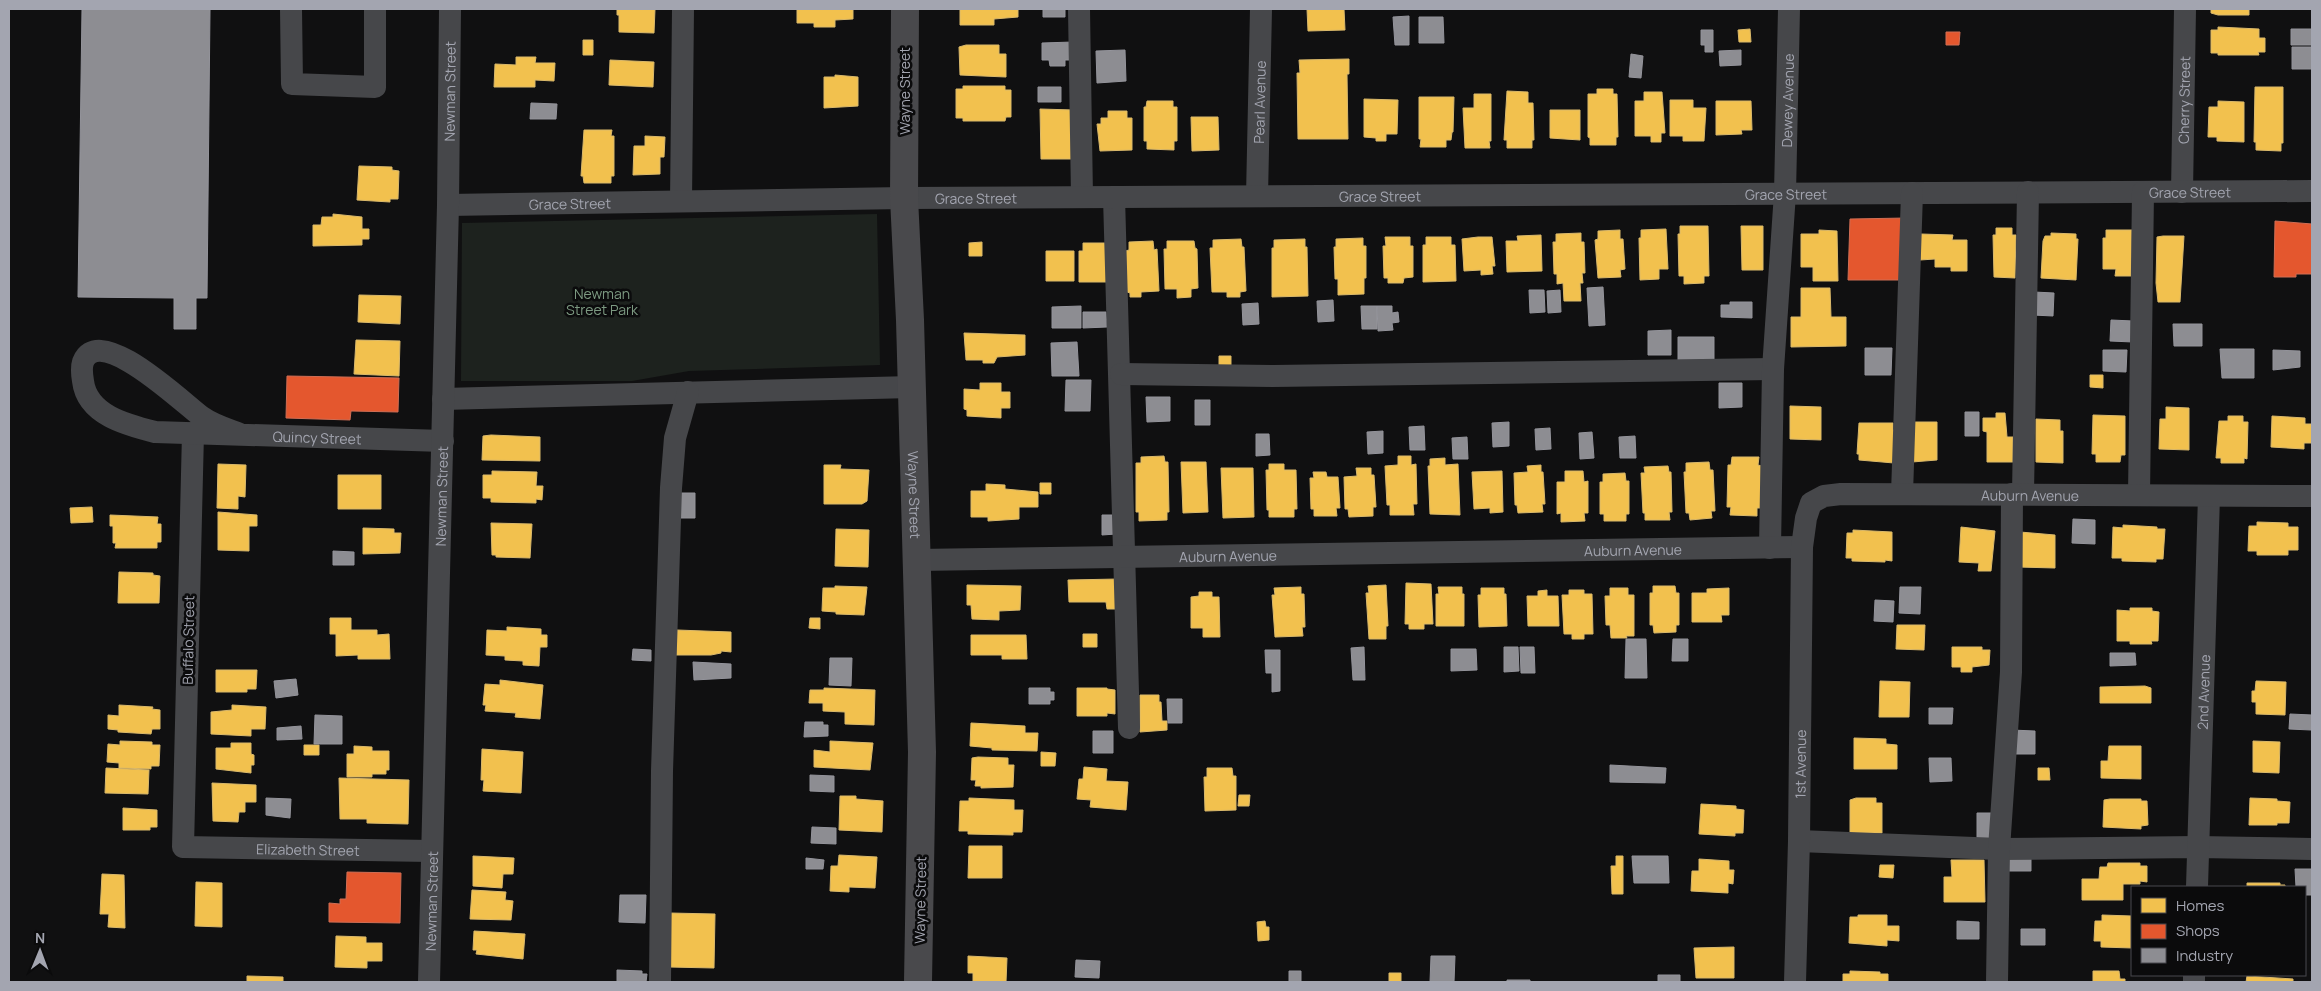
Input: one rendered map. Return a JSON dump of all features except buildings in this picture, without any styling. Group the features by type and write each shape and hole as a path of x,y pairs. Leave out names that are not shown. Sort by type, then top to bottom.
{"main road":[{"name":"Wayne Street","path":"905,9 904,198 912,387 922,752 918,982"}],"street":[{"path":"291,9 292,84 375,86 375,9"},
{"name":"Newman Street","path":"429,982 448,205 450,9"},
{"path":"681,201 683,9"},
{"path":"1079,9 1082,197"},
{"name":"Pearl Avenue","path":"1257,196 1261,9"},
{"name":"Dewey Avenue","path":"1770,548 1773,369 1785,194 1789,9"},
{"name":"Cherry Street","path":"2182,192 2185,9"},
{"name":"Grace Street","path":"448,205 904,198 2312,191"},
{"path":"1997,982 1999,849 2011,672 2028,192"},
{"path":"2139,495 2143,192"},
{"path":"1902,494 1912,193"},
{"path":"1114,197 1121,374 1123,557 1129,728"},
{"name":"Quincy Street","path":"240,434 202,417 171,389 114,353 102,350 90,354 83,361 81,373 83,386 90,401 105,414 119,421 155,432 442,441"},
{"path":"1121,374 1273,376 1773,369"},
{"path":"443,399 641,396 688,392 912,387"},
{"path":"660,982 662,770 672,488 675,438 688,392"},
{"name":"Buffalo Street","path":"183,847 193,434"},
{"name":"Auburn Avenue","path":"917,560 1802,547 1806,518 1811,504 1824,496 1902,494 2312,496"},
{"name":"2nd Avenue","path":"2196,886 2210,496"},
{"name":"1st Avenue","path":"1795,982 1799,841 1802,547"},
{"path":"1799,841 1999,849 2198,847 2312,849"},
{"name":"Elizabeth Street","path":"183,847 431,851"}],"green space":[{"name":"Newman Street Park","path":"877,214 880,365 689,371 632,381 461,381 462,223"}]}
